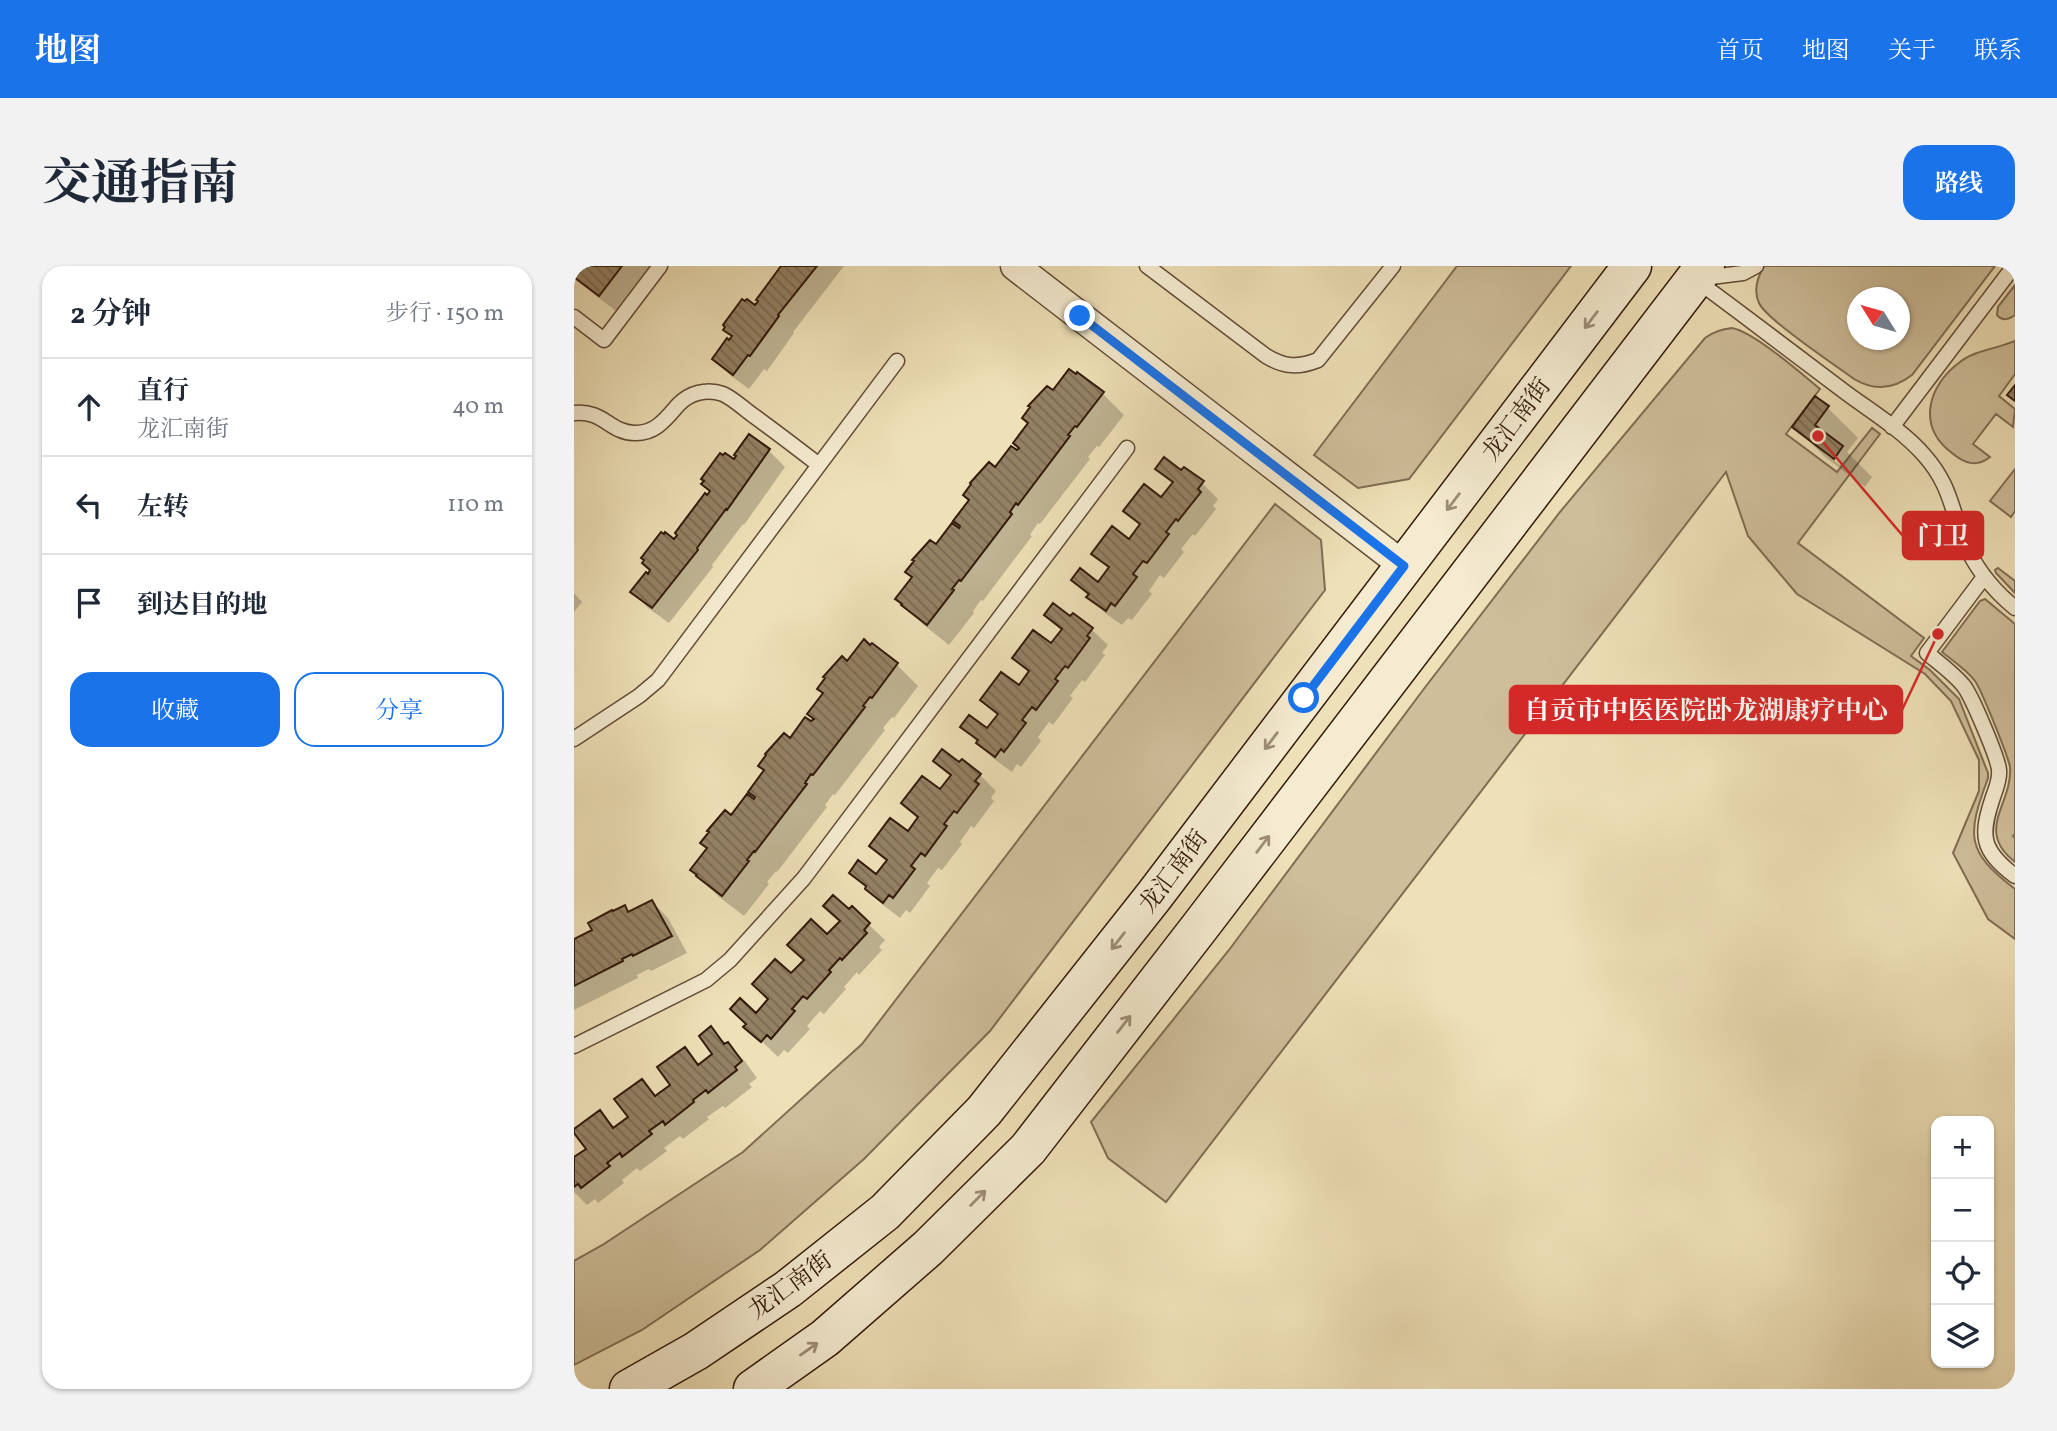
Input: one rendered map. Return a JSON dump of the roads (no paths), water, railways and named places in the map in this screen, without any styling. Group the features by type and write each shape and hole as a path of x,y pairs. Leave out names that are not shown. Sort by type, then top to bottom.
{"main road":[{"name":"龙汇南街","path":"629,1389 696,1352 788,1289 885,1212 984,1111 1154,896 1632,266"},
{"path":"753,1389 835,1329 928,1248 1028,1149 1700,273"}],"street":[{"path":"1015,266 1404,566"}],"lane":[{"path":"574,317 604,340 660,266"},
{"path":"1147,266 1266,356 1279,364 1293,367 1318,360 1393,266"},
{"path":"1700,273 1743,273 1756,266"},
{"path":"1892,427 2014,266"},
{"path":"1700,273 1924,455 1951,498 1974,563 2015,608"},
{"path":"574,739 639,696 658,680 897,361"},
{"path":"574,413 588,412 600,416 621,430 634,433 649,431 661,425 687,397 700,392 713,392 739,404 819,465"},
{"path":"574,1046 706,979 730,960 804,878 1128,448"},
{"path":"1984,577 1927,653 1968,691 1998,766 1998,782 1986,817 1986,844 1997,862 2015,876"}],"place":[{"name":"门卫","path":"1818,436"},
{"name":"自贡市中医医院卧龙湖康疗中心","path":"1938,634"}]}
